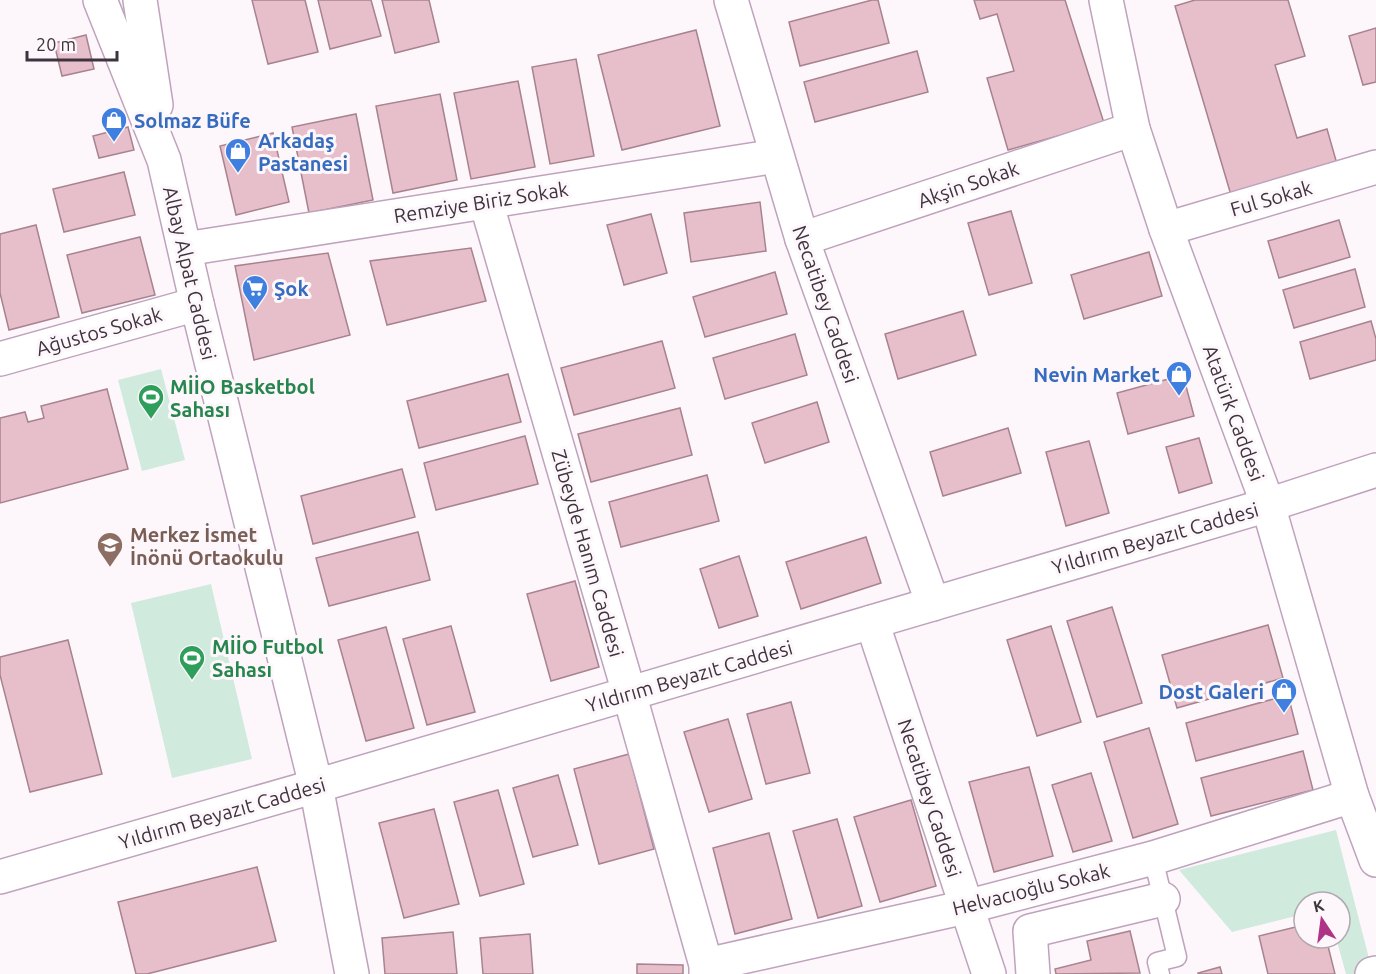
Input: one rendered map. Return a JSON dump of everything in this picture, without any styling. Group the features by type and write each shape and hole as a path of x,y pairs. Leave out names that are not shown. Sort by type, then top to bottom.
{"street":[{"name":"Albay Alpat Caddesi","path":"100,0 164,160 197,304 316,786 352,974"},
{"path":"140,0 164,160"},
{"name":"Necatibey Caddesi","path":"731,0 802,240 933,604"},
{"name":"Atatürk Caddesi","path":"1106,0 1133,129 1166,229 1268,505 1353,796 1376,860"},
{"name":"Akşin Sokak","path":"802,240 1133,129"},
{"name":"Remziye Biriz Sokak","path":"185,249 777,156"},
{"name":"Ful Sokak","path":"1166,229 1376,167"},
{"name":"Zübeyde Hanım Caddesi","path":"486,202 629,693 706,969"},
{"name":"Ağustos Sokak","path":"0,359 197,304"},
{"name":"Yıldırım Beyazıt Caddesi","path":"0,876 316,786 872,622 1268,505 1376,470"},
{"name":"Necatibey Caddesi","path":"872,622 989,974"},
{"name":"Helvacıoğlu Sokak","path":"706,969 966,907 1153,858 1353,796"},
{"path":"1033,974 1030,932 1163,899"}],"lane":[{"path":"1153,858 1177,957 1157,962 1160,974"}],"green space":[{"name":"MİİO Basketbol Sahası","path":"161,369 185,460 142,471 118,380"},
{"name":"MİİO Futbol Sahası","path":"211,584 252,759 172,778 131,603"},
{"path":"1336,830 1351,890 1292,890 1292,917 1232,932 1179,870"},
{"path":"1352,892 1373,974 1346,974 1339,950 1352,950"}],"building":[{"path":"252,0 305,0 318,52 268,64"},
{"path":"318,0 371,0 381,36 330,49"},
{"path":"382,0 429,0 439,42 395,53"},
{"path":"878,0 889,43 800,66 789,22"},
{"path":"974,0 1065,0 1104,123 1008,150 987,78 1014,71 997,14 980,19"},
{"path":"1195,0 1288,0 1305,56 1275,65 1297,138 1327,129 1337,164 1231,195 1175,6"},
{"path":"1376,28 1376,82 1363,85 1349,36"},
{"path":"696,30 720,126 622,150 598,55"},
{"path":"86,35 94,69 62,76 54,43"},
{"path":"917,51 928,92 815,122 804,82"},
{"path":"576,59 594,156 550,164 532,67"},
{"path":"518,81 535,167 471,179 454,93"},
{"path":"440,94 457,180 393,193 376,106"},
{"path":"356,114 373,200 309,213 292,127"},
{"name":"Solmaz Büfe","path":"128,127 134,150 99,158 93,136"},
{"path":"273,133 289,202 236,215 220,146"},
{"path":"124,172 135,215 64,232 53,189"},
{"path":"760,202 766,251 691,262 684,213"},
{"path":"1011,211 1032,283 989,295 968,223"},
{"path":"651,214 667,273 624,285 607,225"},
{"path":"1339,220 1350,257 1279,278 1268,241"},
{"path":"36,225 59,317 9,330 0,293 0,234"},
{"path":"140,237 155,295 82,313 67,255"},
{"path":"471,248 486,301 387,325 370,261"},
{"path":"1149,252 1162,296 1084,319 1071,275"},
{"path":"328,253 350,335 254,360 235,266"},
{"path":"1355,269 1365,307 1294,328 1283,290"},
{"path":"775,272 787,314 705,337 693,297"},
{"path":"963,311 976,355 898,379 885,334"},
{"path":"1371,321 1376,339 1376,360 1310,379 1300,342"},
{"path":"795,334 807,375 725,399 713,358"},
{"path":"662,341 675,388 574,415 561,368"},
{"path":"508,374 521,422 419,448 407,401"},
{"path":"1183,375 1194,416 1128,434 1117,393"},
{"path":"107,389 128,469 0,503 0,418 25,412 28,422 44,418 41,406"},
{"path":"817,402 829,442 765,463 752,423"},
{"path":"680,408 692,455 591,482 578,434"},
{"path":"1008,428 1021,473 943,496 930,452"},
{"path":"525,436 538,484 436,510 424,463"},
{"path":"1199,438 1212,483 1179,493 1166,447"},
{"path":"1089,441 1109,513 1066,526 1046,452"},
{"path":"402,469 415,517 313,544 301,496"},
{"path":"707,475 719,521 621,547 609,502"},
{"path":"418,532 430,580 329,606 316,558"},
{"path":"866,537 881,583 801,609 786,562"},
{"path":"739,556 758,616 719,628 700,569"},
{"path":"575,581 599,667 551,681 527,594"},
{"path":"1112,607 1142,703 1097,717 1067,621"},
{"path":"1268,625 1283,678 1177,708 1162,655"},
{"path":"451,626 475,712 427,725 403,639"},
{"path":"1051,626 1081,722 1037,736 1007,640"},
{"path":"386,627 414,728 366,741 338,640"},
{"path":"68,640 102,774 30,792 0,675 0,657"},
{"path":"1288,695 1298,734 1196,761 1186,723"},
{"path":"791,702 810,773 766,784 747,714"},
{"path":"728,719 752,799 709,812 684,732"},
{"path":"1149,728 1178,824 1133,838 1104,742"},
{"path":"1303,751 1313,790 1211,816 1201,778"},
{"path":"629,754 654,849 599,864 574,769"},
{"path":"1029,767 1053,856 994,872 969,782"},
{"path":"1091,773 1112,841 1073,852 1052,785"},
{"path":"558,775 578,845 533,857 513,788"},
{"path":"498,790 524,884 480,896 454,802"},
{"path":"911,800 936,886 880,902 854,817"},
{"path":"434,809 459,904 404,918 379,823"},
{"path":"837,819 862,906 818,918 793,831"},
{"path":"769,833 792,919 735,934 713,848"},
{"path":"257,867 276,941 147,974 136,974 118,902"},
{"path":"1292,928 1292,950 1329,950 1335,974 1268,974 1259,936"},
{"path":"1130,931 1140,973 1056,974 1055,969 1091,960 1087,941"},
{"path":"453,932 457,974 385,974 382,938"},
{"path":"530,934 533,974 483,974 480,938"},
{"path":"637,964 683,965 683,974 637,974"},
{"path":"1220,967 1222,974 1198,974 1198,973"}],"place":[{"name":"Solmaz Büfe","path":"114,143"},
{"name":"Arkadaş Pastanesi","path":"238,174"},
{"name":"Şok","path":"255,311"},
{"name":"Nevin Market","path":"1179,397"},
{"name":"MİİO Basketbol Sahası","path":"151,420"},
{"name":"Merkez İsmet İnönü Ortaokulu","path":"110,568"},
{"name":"MİİO Futbol Sahası","path":"192,681"},
{"name":"Dost Galeri","path":"1284,714"}]}
